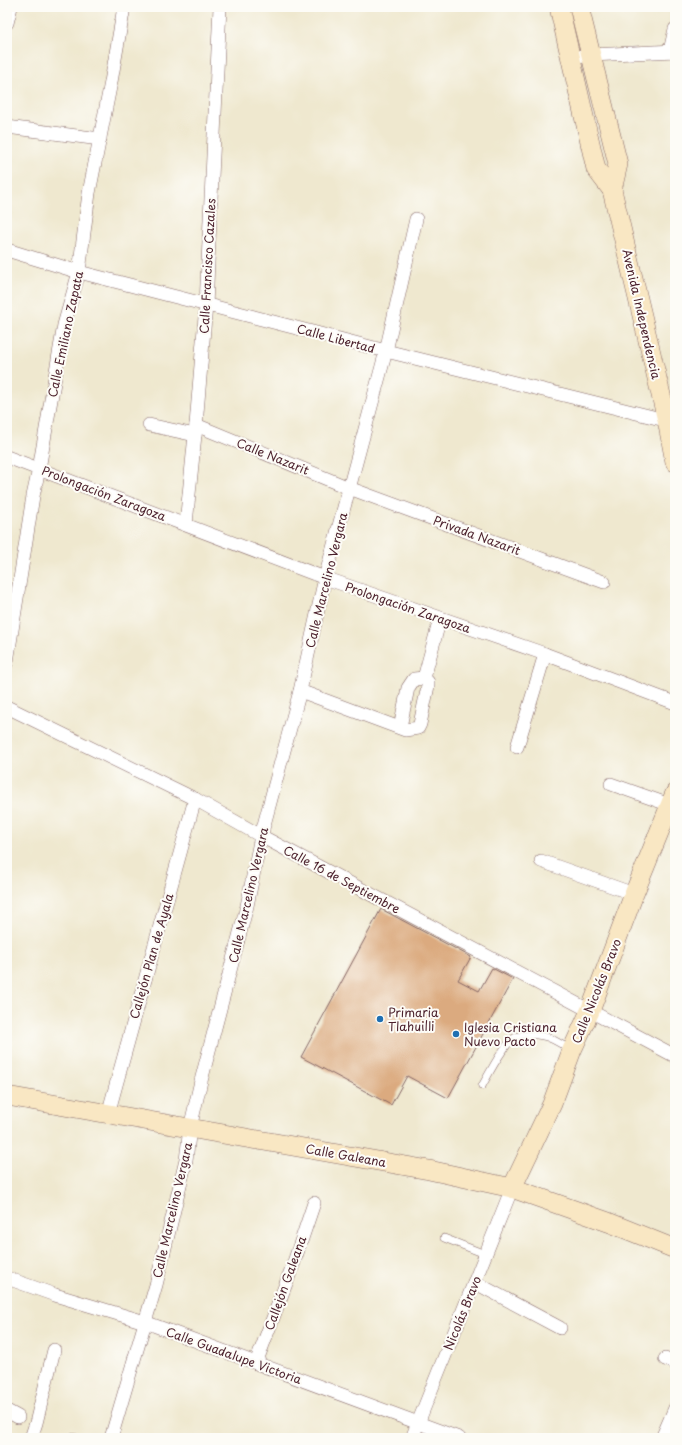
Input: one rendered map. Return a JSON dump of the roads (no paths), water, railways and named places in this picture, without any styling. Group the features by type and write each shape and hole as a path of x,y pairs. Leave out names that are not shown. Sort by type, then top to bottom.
{"main road":[{"name":"Avenida Independencia","path":"558,7 596,169 612,190 671,421 675,462"},
{"name":"Avenida Independencia","path":"578,7 618,164 612,190"},
{"name":"Calle Nicolás Bravo","path":"512,1188 552,1104 572,1050 590,1011 634,894 673,799"},
{"name":"Calle Galeana","path":"7,1096 429,1170 512,1188 608,1222 675,1249"}],"street":[{"path":"7,24 11,7"},
{"name":"Calle Emiliano Zapata","path":"7,662 33,496 64,325 78,272 89,193 124,7"},
{"name":"Calle Francisco Cazales","path":"186,524 196,430 206,304 220,7"},
{"path":"570,58 591,55 672,51 675,29"},
{"path":"7,127 100,139"},
{"name":"Calle Marcelino Vergara","path":"111,1438 156,1285 186,1160 190,1128 247,906 262,836 300,691 325,578 386,351 416,219"},
{"name":"Calle Libertad","path":"7,250 78,272 386,351 671,421"},
{"name":"Calle Nazarit","path":"149,425 196,430 349,488"},
{"name":"Prolongación Zaragoza","path":"7,457 325,578 440,619 545,654 675,703"},
{"name":"Privada Nazarit","path":"349,488 604,582"},
{"path":"421,678 440,619"},
{"path":"516,747 545,654"},
{"path":"403,728 408,688 411,682 421,678"},
{"path":"300,691 403,728 415,729 418,728 420,724 428,686 428,682 421,678"},
{"name":"Calle 16 de Septiembre","path":"7,707 195,799 675,1056"},
{"path":"611,784 673,799"},
{"name":"Callejón Plan de Ayala","path":"108,1114 195,799"},
{"path":"541,862 634,894"},
{"name":"Nicolás Bravo","path":"412,1438 512,1188"},
{"name":"Callejón Galeana","path":"256,1363 293,1265 314,1203"},
{"name":"Calle Guadalupe Victoria","path":"7,1278 55,1295 145,1322 459,1438"},
{"path":"474,1282 560,1328"},
{"path":"31,1438 54,1350"},
{"path":"662,1438 675,1408"}],"lane":[{"path":"482,1086 502,1051 515,1037 535,1035 548,1038 572,1050"},
{"path":"444,1238 485,1254"}],"place":[{"name":"Primaria Tlahuilli","path":"380,1019"},
{"name":"Iglesia Cristiana Nuevo Pacto","path":"456,1034"}]}
